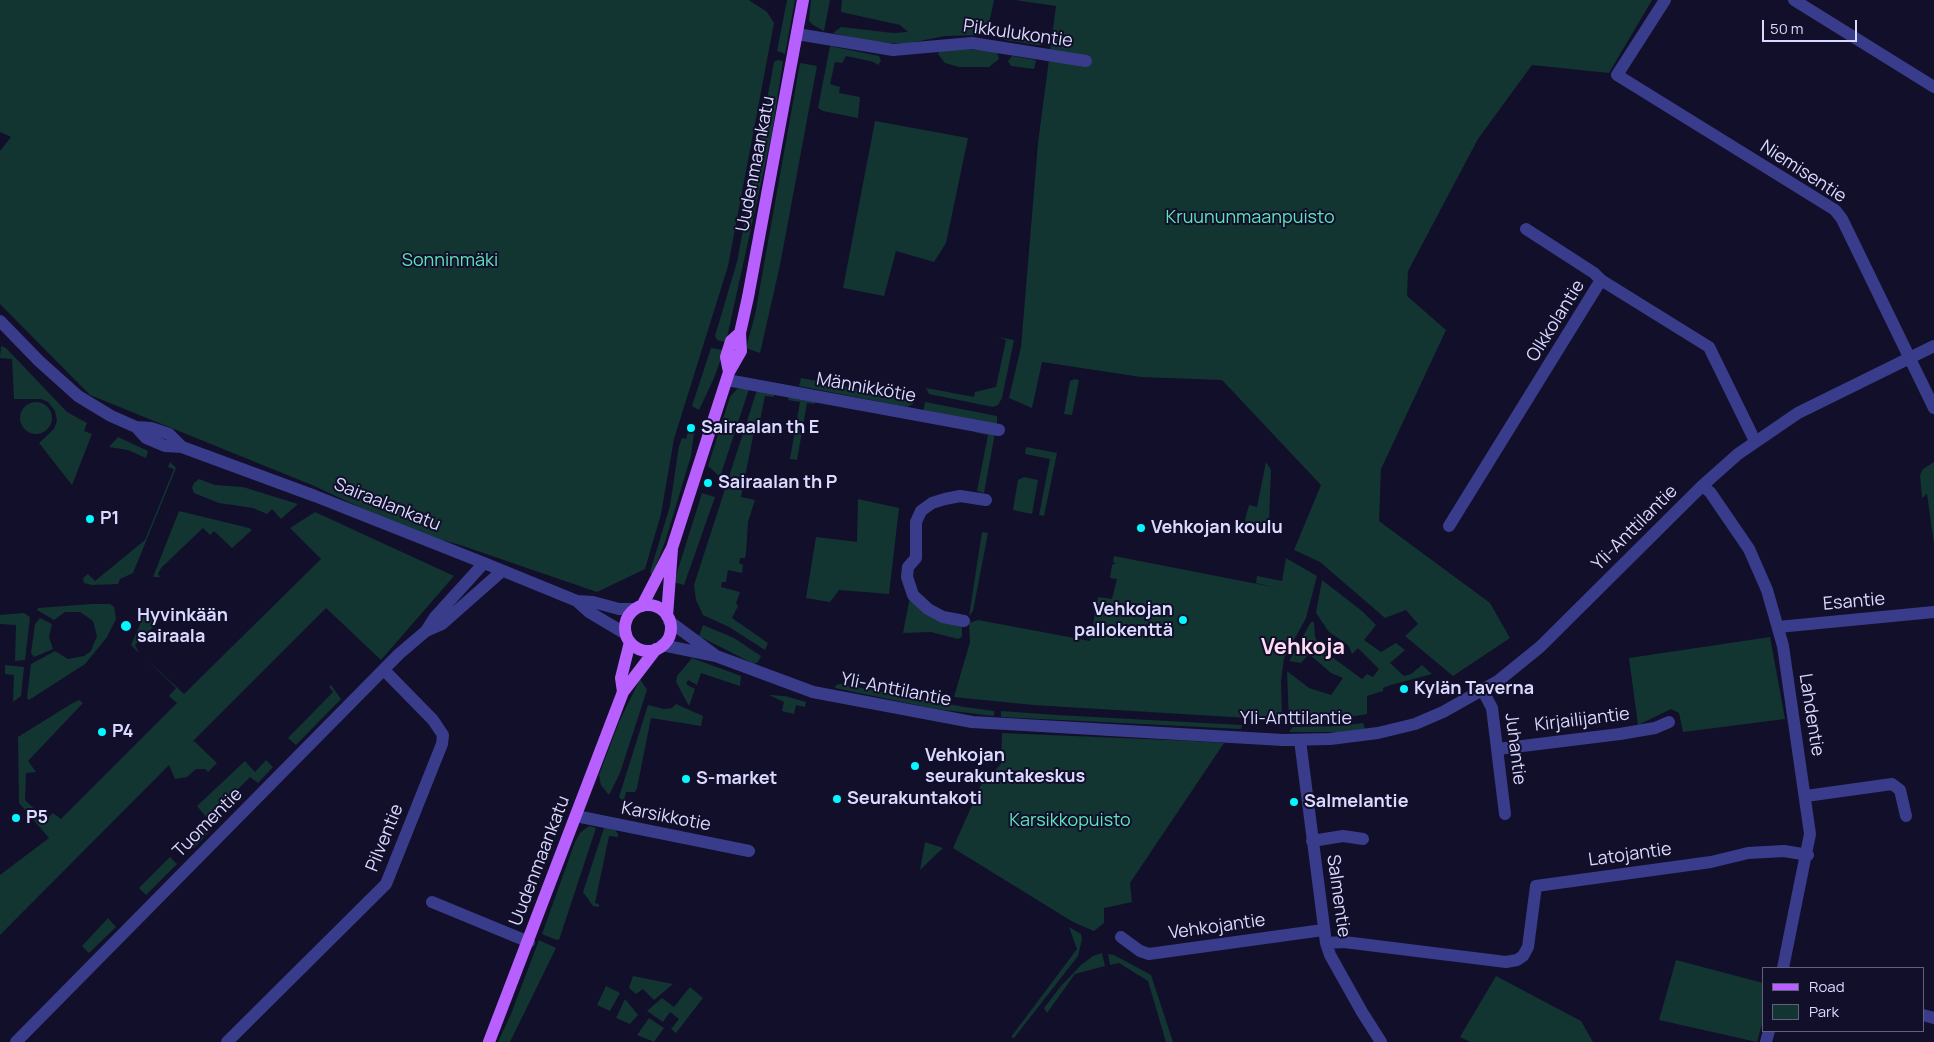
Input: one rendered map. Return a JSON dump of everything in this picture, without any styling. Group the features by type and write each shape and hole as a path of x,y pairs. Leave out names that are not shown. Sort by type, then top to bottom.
{"main road":[{"name":"Uudenmaankatu","path":"638,607 672,548 728,376 726,356 731,341 740,333 803,0"},
{"name":"Uudenmaankatu","path":"668,619 672,548"},
{"path":"638,607 656,607 668,619 669,634 659,647 642,650 628,638 626,620 638,607"},
{"name":"Uudenmaankatu","path":"623,692 621,678 628,638"},
{"name":"Uudenmaankatu","path":"490,1042 623,692 659,647"}],"street":[{"name":"Niemisentie","path":"1665,0 1617,75 1835,210 1842,219 1934,408"},
{"path":"1794,0 1934,87"},
{"name":"Pikkulukontie","path":"797,34 893,50 972,43 1086,61"},
{"path":"1526,229 1594,272 1602,280"},
{"name":"Olkkolantie","path":"1450,526 1602,280 1709,347 1755,441"},
{"name":"Sairaalankatu","path":"0,322 38,361 78,396 111,416 136,427 146,438 165,446 182,447 315,496 484,563 577,602 628,638"},
{"name":"Yli-Anttilantie","path":"659,647 716,656 813,692 972,722 1300,740 1354,737 1397,729 1443,712 1483,691 1540,647 1702,486 1755,441 1798,414 1934,346"},
{"name":"Männikkötie","path":"728,376 999,430"},
{"name":"Lahdentie","path":"1702,486 1710,492 1749,549 1767,590 1778,627 1791,695 1810,834 1808,856 1783,967"},
{"path":"964,621 943,617 928,609 913,595 907,576 908,567 916,558 916,522 921,511 932,503 960,496 986,500"},
{"name":"Tuomentie","path":"16,1042 384,670 426,631 435,617 484,563"},
{"name":"Tuomentie","path":"426,631 442,624 502,571"},
{"name":"Sairaalankatu","path":"577,602 593,602 619,609 638,607"},
{"name":"Esantie","path":"1778,627 1934,612"},
{"name":"Yli-Anttilantie","path":"668,619 716,656"},
{"name":"Pilventie","path":"227,1042 386,884 442,744 443,735 434,720 384,670"},
{"name":"Juhantie","path":"1483,691 1492,708 1505,814"},
{"name":"Kirjailijantie","path":"1498,749 1655,728 1670,722"},
{"name":"Salmentie","path":"1300,740 1326,943 1330,955 1362,1012 1382,1042"},
{"path":"1806,796 1892,784 1900,790 1906,816"},
{"name":"Karsikkotie","path":"576,816 749,851"},
{"path":"1312,841 1343,836 1363,839"},
{"name":"Latojantie","path":"1326,943 1344,942 1506,962 1517,960 1524,956 1528,947 1536,886 1711,862 1748,853 1784,851 1808,856"},
{"path":"432,902 529,942"},
{"name":"Vehkojantie","path":"1121,936 1140,951 1149,954 1323,930"}],"green space":[{"name":"Sonninmäki","path":"0,0 749,0 767,12 774,23 728,266 674,439 661,514 645,569 597,592 460,545 413,532 312,485 90,395 0,304 0,151 11,137 0,132"},
{"path":"787,0 795,0 785,54 777,51"},
{"path":"811,0 830,0 824,31 809,21"},
{"path":"842,0 994,0 988,28 983,35 945,36 910,43 889,43 867,41 833,33 841,27 893,33 908,32 900,25 841,12"},
{"name":"Kruununmaanpuisto","path":"1015,0 1652,0 1609,73 1532,65 1478,139 1408,271 1407,296 1446,330 1381,469 1379,521 1490,603 1510,638 1453,676 1405,636 1418,624 1406,610 1385,618 1320,562 1294,550 1321,485 1222,380 1141,377 1042,362 1032,408 1009,398 1021,347 1038,143 1056,6"},
{"path":"1003,32 1044,41 1043,45 1005,40 1002,37"},
{"path":"830,46 879,56 881,61 878,65 874,62 846,56 842,63 835,62 830,84 840,87 839,93 860,97 858,118 823,111 818,108"},
{"path":"966,49 997,52 999,59 989,67 959,67 945,63 938,54 939,51"},
{"path":"1012,56 1036,60 1034,69 1011,66 1008,61"},
{"path":"778,60 783,61 772,133 726,342 717,340 715,336 737,262 774,62"},
{"path":"800,63 817,66 780,265 760,353 746,348 755,315"},
{"path":"875,121 968,138 946,243 934,262 896,251 884,296 843,288"},
{"path":"998,337 1014,340 1002,398 998,405 993,407 929,394 926,388 974,397 975,392 996,387 1006,340"},
{"path":"1,346 6,348 67,412 87,423 84,431 92,434 72,485 39,443 54,429 57,421 55,411 48,402 41,399 14,399 12,359 0,358"},
{"path":"711,348 724,350 714,378 699,410 692,406"},
{"path":"801,378 913,399 913,404 907,407 799,386"},
{"path":"1079,380 1072,415 1064,414 1070,381"},
{"path":"737,389 749,389 720,477 708,466 730,397"},
{"path":"757,390 774,394 774,397 765,396 758,431 754,431 741,497 755,500 748,522 746,553 745,558 740,558 739,563 743,565 742,573 728,570 726,582 722,582 721,587 740,592 736,603 738,606 732,618 768,643 765,650 729,627 703,615 696,600 694,585"},
{"path":"789,397 815,401 815,404 807,403 797,460 790,459 800,402 788,400"},
{"path":"36,402 42,403 47,407 51,412 51,424 47,429 42,433 36,434 30,433 25,429 21,424 20,418 21,412 25,407 30,403"},
{"path":"925,402 997,416 997,425 923,412"},
{"path":"976,430 995,433 984,493 977,491 988,435 974,432"},
{"path":"688,432 694,433 691,456 665,542 652,576 650,572 670,506 679,446 682,438 686,439"},
{"path":"118,437 148,451 146,458 128,450 109,447"},
{"path":"1026,447 1057,453 1044,516 1039,515 1050,459 1025,454"},
{"path":"170,462 176,468 133,573 120,579 118,584 92,585 84,583 83,578 88,574 95,581 145,540 174,469 168,467"},
{"path":"1266,462 1271,470 1269,521 1266,528 1252,527 1244,524 1249,505 1257,507"},
{"path":"1934,462 1934,544 1927,494 1922,498 1920,475 1923,469"},
{"path":"1024,477 1038,480 1032,514 1013,510 1018,480"},
{"path":"199,479 215,485 243,487 298,504 281,519 272,509 267,514 253,508 219,503 194,493 192,488"},
{"path":"702,493 715,497 684,585 674,582"},
{"path":"858,499 899,508 889,594 839,590 830,602 806,598 816,537 857,542"},
{"path":"179,511 252,530 232,548 214,531 210,535 203,528 161,568 158,574 160,577 153,577"},
{"path":"315,512 454,576 381,660 326,608 191,743 194,741 217,763 208,772 205,769 196,769 187,777 175,779 169,765 0,935 0,875 49,838 19,803 18,737 71,704 79,700 83,703 28,761 36,772 26,773 25,800 46,820 53,813 61,819 177,703 169,696 176,688 144,657 184,694 321,559 290,528"},
{"path":"982,532 988,533 973,611 969,616"},
{"path":"1114,556 1278,588 1256,583 1257,576 1282,581 1286,558 1317,576 1306,618 1284,658 1281,681 1282,720 1033,705 954,697 970,642 969,623 978,620 1090,641 1098,597 1112,599 1117,579 1110,578 1112,565 1116,563 1113,562"},
{"path":"1322,580 1362,611 1376,625 1364,640 1381,652 1396,643 1405,650 1390,663 1404,676 1411,674 1422,665 1432,674 1391,685 1383,688 1383,691 1367,696 1367,714 1331,720 1289,720 1287,671 1309,688 1331,695 1343,678 1331,673 1309,654 1301,663 1289,661 1311,622 1314,622 1315,637 1321,649 1362,679 1367,674 1373,677 1379,669 1358,648 1352,654 1348,645 1329,632 1316,613"},
{"path":"910,597 962,623 962,637 958,639 931,632 903,633"},
{"path":"110,604 114,607 116,619 107,637 85,664 29,700 27,698 31,664 55,651 68,659 84,656 91,651 97,636 93,621 80,612 65,612 54,620 37,610 38,608"},
{"path":"24,613 30,617 25,660 15,661 16,625 0,624 0,615"},
{"path":"145,613 150,613 159,621 135,645 139,653 131,645"},
{"path":"40,618 52,624 49,637 53,649 34,657 31,653 35,624"},
{"path":"703,625 734,638 761,656 758,662 754,664 699,636"},
{"path":"1770,637 1785,719 1683,732 1679,713 1671,709 1638,725 1629,658"},
{"path":"692,658 741,676 740,686 701,673 697,685 688,680 686,684 695,689 689,706 676,682 677,676"},
{"path":"5,665 24,667 21,696 13,702 14,675 5,674"},
{"path":"640,679 647,690 620,773 609,795 601,785 599,775 619,722"},
{"path":"840,684 994,711 994,716 936,709 835,688 836,685"},
{"path":"331,685 341,699 296,745 288,738 333,692 329,687"},
{"path":"769,695 785,696 806,702 805,707 796,705 794,714 782,711 784,702"},
{"path":"676,704 703,716 701,726 651,718 637,788 635,792 626,792 624,801 619,797 648,705 664,709 672,708"},
{"path":"1001,711 1242,725 1241,729 1001,717"},
{"path":"1363,723 1365,729 1340,732 1289,732 1293,727 1339,726"},
{"name":"Karsikkopuisto","path":"1002,733 1224,743 1130,883 1132,902 1104,908 1104,923 1094,931 1073,922 953,848 981,785 1001,764"},
{"path":"266,760 273,767 258,783 250,777 204,824 210,831 194,848 186,841 207,818 197,806 245,761 255,772"},
{"path":"589,826 596,828 559,940 554,939 542,934 575,842 580,833"},
{"path":"604,828 615,830 618,837 609,836 595,903 599,904 599,907 593,906 583,892"},
{"path":"925,842 943,848 920,870"},
{"path":"170,857 177,864 146,895 139,888"},
{"path":"108,918 116,927 89,953 82,946"},
{"path":"1069,927 1081,934 1082,939 1078,956 1014,1038 1011,1037 1077,949"},
{"path":"539,940 556,948 510,1042 498,1042 511,1014"},
{"path":"1102,953 1105,966 1075,974 1047,1013 1044,1008 1061,986 1081,965 1093,956"},
{"path":"1108,954 1114,955 1151,975 1173,1042 1166,1042 1148,981 1119,963 1110,965"},
{"path":"1676,960 1762,983 1762,1024 1757,1042 1659,1020"},
{"path":"633,976 673,984 654,1000 643,989 636,994 629,988"},
{"path":"1496,976 1581,1021 1593,1042 1470,1042 1460,1037"},
{"path":"606,986 620,993 610,1011 597,1005"},
{"path":"690,987 703,998 676,1033 671,1029 679,1019 670,1012 663,1022 647,1011 662,998 674,1007"},
{"path":"625,999 638,1015 630,1024 616,1018"},
{"path":"649,1018 664,1028 654,1042 637,1035"}],"place":[{"name":"Sairaalan th E","path":"691,428"},
{"name":"Sairaalan th P","path":"708,483"},
{"name":"P1","path":"90,519"},
{"name":"Vehkojan koulu","path":"1141,528"},
{"name":"Vehkojan pallokenttä","path":"1183,620"},
{"name":"Hyvinkään sairaala","path":"126,626"},
{"name":"Kylän Taverna","path":"1404,689"},
{"name":"P4","path":"102,732"},
{"name":"Vehkojan seurakuntakeskus","path":"915,766"},
{"name":"S-market","path":"686,779"},
{"name":"Seurakuntakoti","path":"837,799"},
{"name":"Salmelantie","path":"1294,802"},
{"name":"P5","path":"16,818"}],"district":[{"name":"Vehkoja","path":"1303,648"}]}
